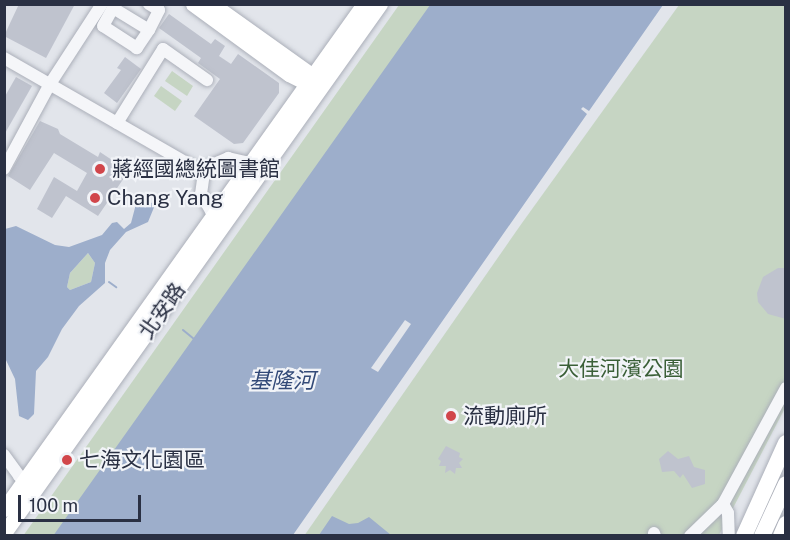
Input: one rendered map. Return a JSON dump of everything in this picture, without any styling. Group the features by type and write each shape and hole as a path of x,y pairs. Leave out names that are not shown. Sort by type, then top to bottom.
{"highway":[{"path":"744,536 786,442"},
{"path":"762,536 786,484"},
{"path":"781,536 786,524"}],"main road":[{"path":"193,4 313,83"},
{"path":"212,4 313,83"},
{"path":"313,83 364,4"},
{"path":"313,83 380,4"},
{"name":"北安路","path":"4,533 31,485 313,83"},
{"name":"北安路","path":"4,509 31,485"}],"street":[{"path":"110,6 103,26 137,48 159,10 149,4"},
{"path":"110,6 207,80"},
{"path":"4,169 50,84 110,6"},
{"path":"117,123 164,49"},
{"path":"4,58 204,173"},
{"path":"220,217 204,203 201,194 204,173 210,166 228,158 237,158 255,168"},
{"path":"690,536 723,504 786,388"},
{"path":"4,455 31,485"},
{"path":"723,504 728,513 729,536"}],"green space":[{"path":"399,5 438,5 61,535 23,536"},
{"name":"大佳河濱公園","path":"679,5 785,5 785,408 719,535 304,536 522,223"},
{"path":"172,71 193,86 187,96 165,81"},
{"path":"161,86 182,101 175,111 154,96"},
{"path":"88,253 95,263 91,282 70,290 67,287 70,273"}],"water":[{"name":"基隆河","path":"430,5 663,5 589,111 583,107 581,109 587,114 293,535 53,536"},
{"path":"142,197 155,205 148,222 126,232 110,250 105,263 105,283 79,306 62,329 48,357 36,371 34,414 28,420 19,416 15,379 5,358 5,229 16,226 55,245 69,247 102,235 112,223 117,222 124,229 131,223 136,204","holes":["88,253 95,263 91,282 70,290 67,287 70,273"]},
{"path":"332,516 349,524 358,523 369,517 391,535 319,535"}],"pier":[{"path":"405,320 411,324 378,372 371,368"}],"building":[{"path":"19,4 75,4 46,58 4,36"},
{"path":"169,14 211,44 215,39 225,46 219,56 231,64 238,54 279,83 279,93 243,143 234,144 194,116 220,79 198,63 201,58 159,28"},
{"path":"125,57 141,69 117,103 104,93 121,70 117,68"},
{"path":"16,77 32,86 4,135 4,98"},
{"name":"蔣經國總統圖書館","path":"40,121 58,129 60,134 98,157 100,152 118,164 116,167 126,175 98,216 66,196 52,218 37,209 54,177 77,191 87,173 54,153 30,190 8,176"},
{"path":"778,268 786,268 786,319 768,314 758,302 757,293 763,277"},
{"path":"446,446 460,453 459,457 463,459 459,463 462,468 456,468 455,474 450,470 445,473 446,466 439,466 441,461 438,459"},
{"path":"668,451 678,459 689,456 694,467 705,470 705,484 692,488 683,474 680,478 674,471 662,472 659,459"}],"waterway":[{"path":"109,282 116,287"},
{"path":"183,330 193,338"}],"place":[{"name":"蔣經國總統圖書館","path":"100,169"},
{"name":"Chang Yang","path":"95,198"},
{"name":"流動廁所","path":"451,416"},
{"name":"七海文化園區","path":"67,460"}]}
